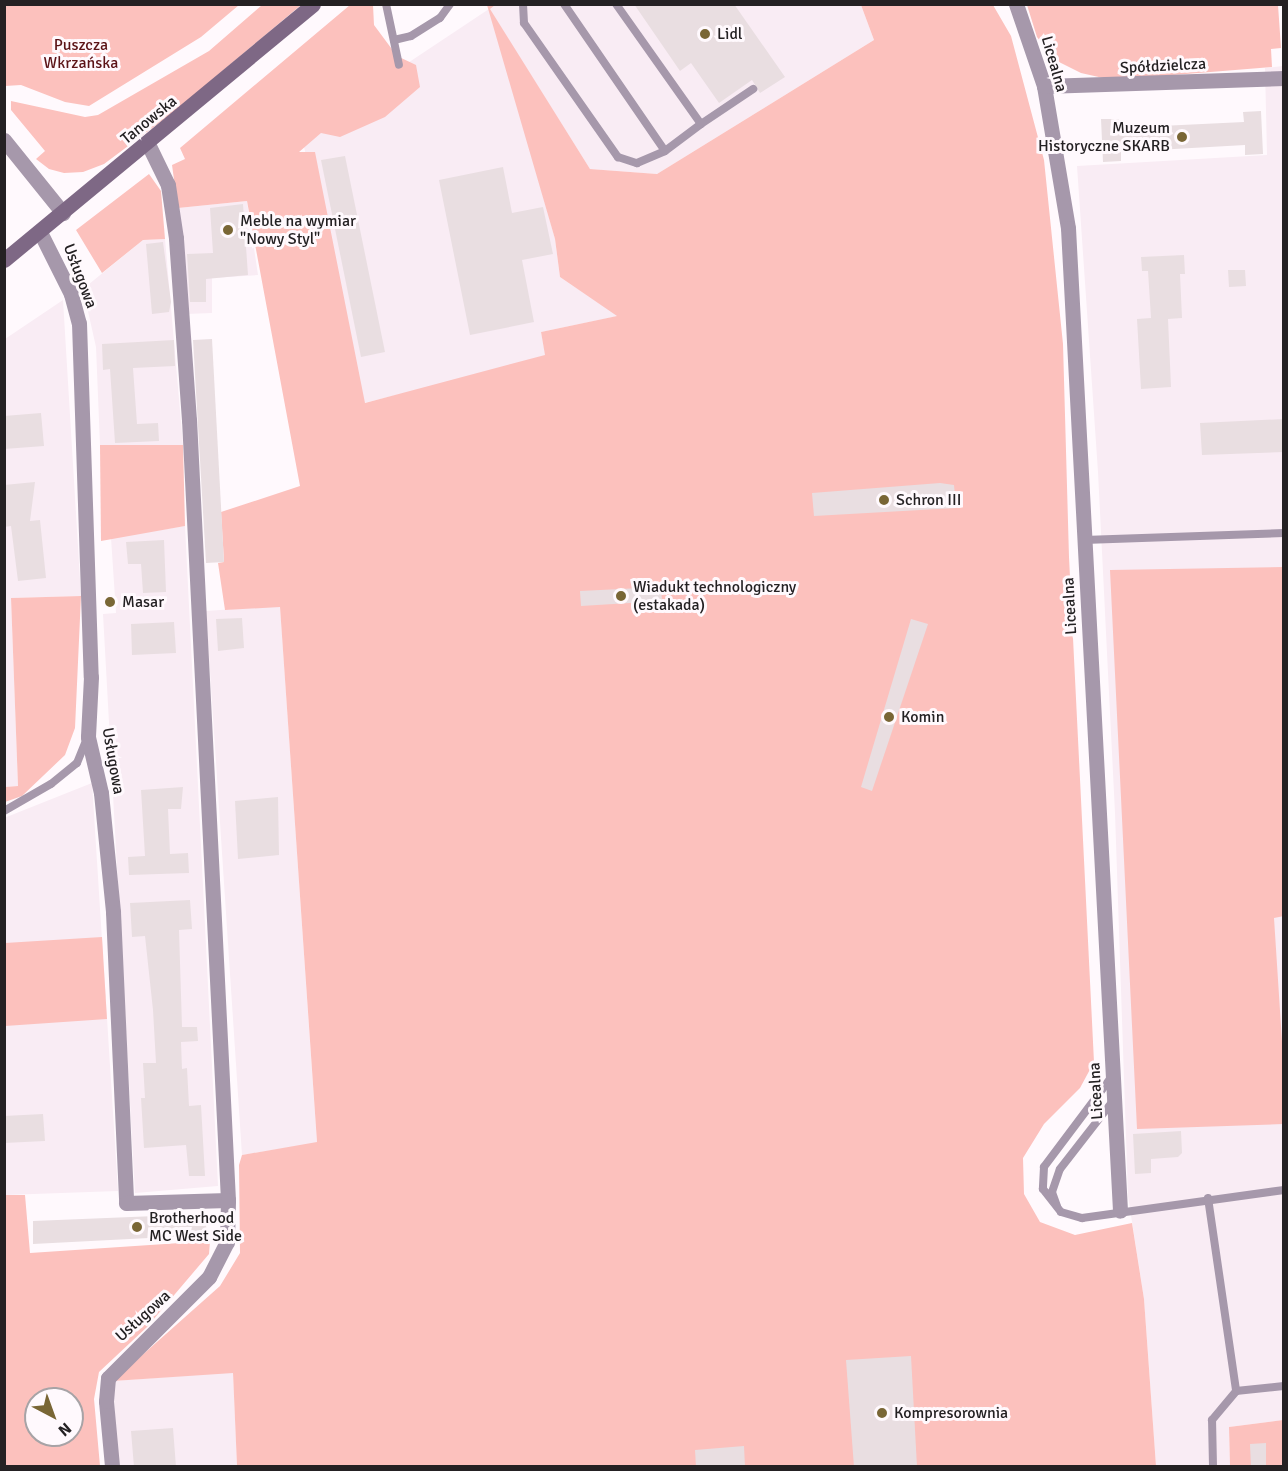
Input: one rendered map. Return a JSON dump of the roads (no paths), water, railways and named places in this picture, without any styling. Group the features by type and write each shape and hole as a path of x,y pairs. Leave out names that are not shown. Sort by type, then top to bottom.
{"main road":[{"name":"Tanowska","path":"4,260 148,144 313,4"}],"street":[{"name":"Licealna","path":"1016,4 1044,86 1068,228 1120,1211"},
{"name":"Spółdzielcza","path":"1044,86 1284,78"},
{"path":"4,140 63,213"},
{"name":"Usługowa","path":"112,1467 106,1401 108,1378 209,1276 227,1242 228,1200 223,1048 179,269 168,185 148,144"},
{"name":"Usługowa","path":"40,232 71,294 79,323 91,677 88,736 102,793 113,912 126,1203 228,1200"}],"lane":[{"path":"386,4 399,65"},
{"path":"394,40 411,36 440,18 450,4"},
{"path":"523,4 524,23 618,157 637,163 665,151 753,89"},
{"path":"564,4 665,151"},
{"path":"616,4 701,124"},
{"path":"1084,540 1284,533"},
{"path":"4,811 51,784 77,763 88,736"},
{"path":"1113,1075 1044,1167 1043,1189 1061,1212 1082,1218 1209,1198 1284,1190"},
{"path":"1061,1212 1053,1196 1056,1176 1114,1099"},
{"path":"1209,1198 1236,1391"},
{"path":"1214,1467 1212,1420 1236,1391 1284,1386"}],"place":[{"name":"Lidl","path":"705,34"},
{"name":"Muzeum Historyczne SKARB","path":"1182,137"},
{"name":"Meble na wymiar \"Nowy Styl\"","path":"228,230"},
{"name":"Schron III","path":"884,500"},
{"name":"Wiadukt technologiczny (estakada)","path":"621,596"},
{"name":"Masar","path":"110,602"},
{"name":"Komin","path":"889,717"},
{"name":"Brotherhood MC West Side","path":"137,1227"},
{"name":"Kompresorownia","path":"882,1413"}],"park label":[{"name":"Puszcza Wkrzańska","path":"81,54"}]}
